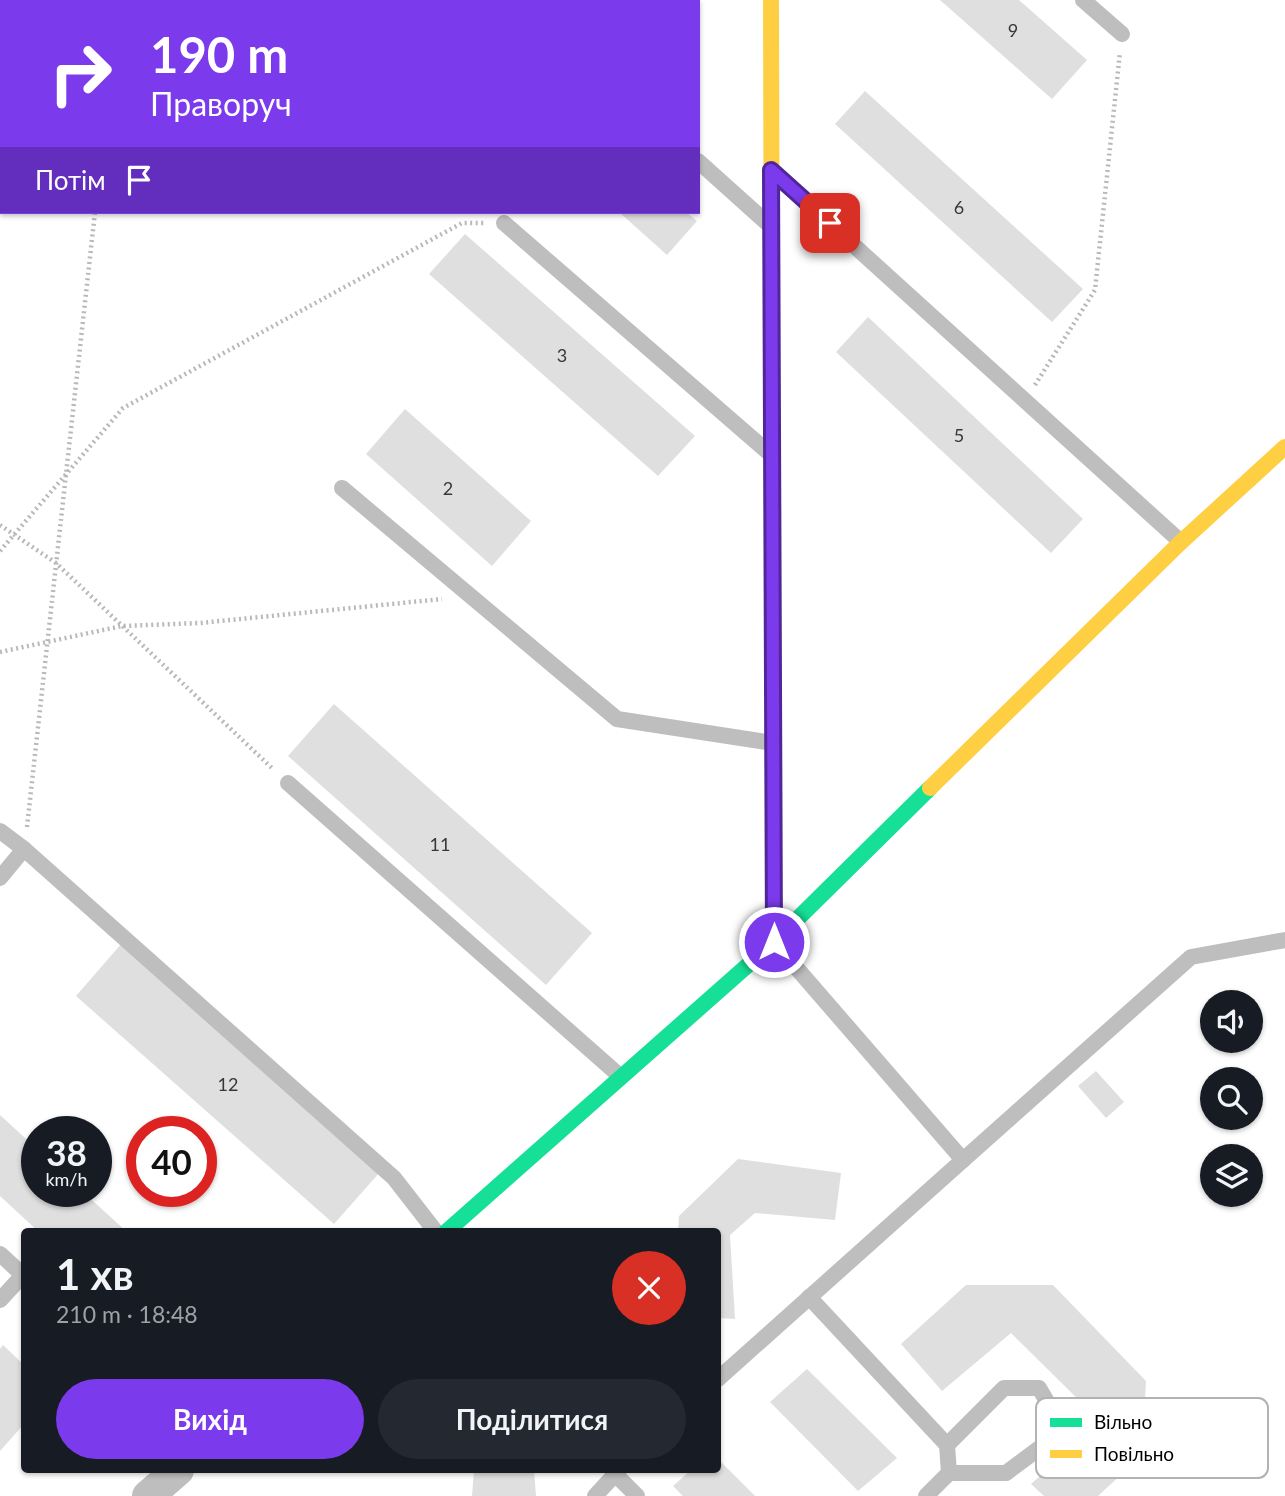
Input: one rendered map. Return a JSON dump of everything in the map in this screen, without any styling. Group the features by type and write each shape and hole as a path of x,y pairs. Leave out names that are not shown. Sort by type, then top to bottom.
{"street":[{"path":"771,0 774,942"},
{"path":"451,1228 774,942 1181,542 1285,447"},
{"path":"148,1496 174,1473"}],"lane":[{"path":"1083,0 1122,34"},
{"path":"700,163 772,227"},
{"path":"771,170 1181,542"},
{"path":"504,223 771,455"},
{"path":"342,488 617,719 773,743"},
{"path":"288,783 621,1077"},
{"path":"0,831 24,849 394,1178 433,1228"},
{"path":"0,878 24,849"},
{"path":"721,1376 1191,957 1285,940"},
{"path":"774,942 962,1160"},
{"path":"0,1254 21,1273"},
{"path":"0,1300 21,1279"},
{"path":"809,1297 947,1445 950,1473"},
{"path":"947,1445 1004,1388 1039,1388 1045,1398"},
{"path":"926,1496 950,1473 1006,1473 1036,1451"},
{"path":"595,1496 616,1473"},
{"path":"618,1473 636,1496"}],"path":[{"path":"1026,401 1095,290 1122,34"},
{"path":"24,849 95,214"},
{"path":"0,551 123,408 462,223 504,223"},
{"path":"0,525 56,563 288,783"},
{"path":"0,652 122,626 200,623 471,596"}],"building":[{"path":"940,0 1019,0 1087,60 1052,99"},
{"path":"865,91 1083,289 1052,322 835,124"},
{"path":"621,214 688,214 697,221 667,255"},
{"path":"465,234 695,436 658,476 429,274"},
{"path":"868,317 1083,519 1051,553 836,352"},
{"path":"405,409 531,521 492,566 366,454"},
{"path":"334,704 592,933 546,985 288,756"},
{"path":"122,943 380,1172 334,1224 217,1121 217,1116 212,1116 76,996"},
{"path":"1096,1071 1124,1102 1106,1118 1078,1086"},
{"path":"0,1115 21,1134 21,1207 100,1207 123,1228 35,1228 0,1196"},
{"path":"738,1159 841,1173 835,1220 755,1213 730,1235 735,1319 721,1318 721,1228 678,1228 679,1216"},
{"path":"966,1285 1053,1285 1146,1381 1145,1398 1077,1398 1011,1333 942,1391 901,1344"},
{"path":"3,1345 21,1362 21,1427 0,1451 0,1349"},
{"path":"807,1369 897,1458 858,1491 770,1402"},
{"path":"721,1462 755,1496 683,1496 673,1486 688,1473 721,1473"},
{"path":"474,1473 534,1473 536,1496 472,1496"},
{"path":"1038,1478 1117,1478 1098,1496 1044,1496 1031,1484"}],"traffic: fast":[{"path":"772,413 774,942"},
{"path":"451,1228 774,942 930,788"}],"traffic: slow":[{"path":"771,0 772,413"},
{"path":"930,788 1181,542 1285,447"}],"route":[{"path":"774,942 771,170 830,223"}]}
